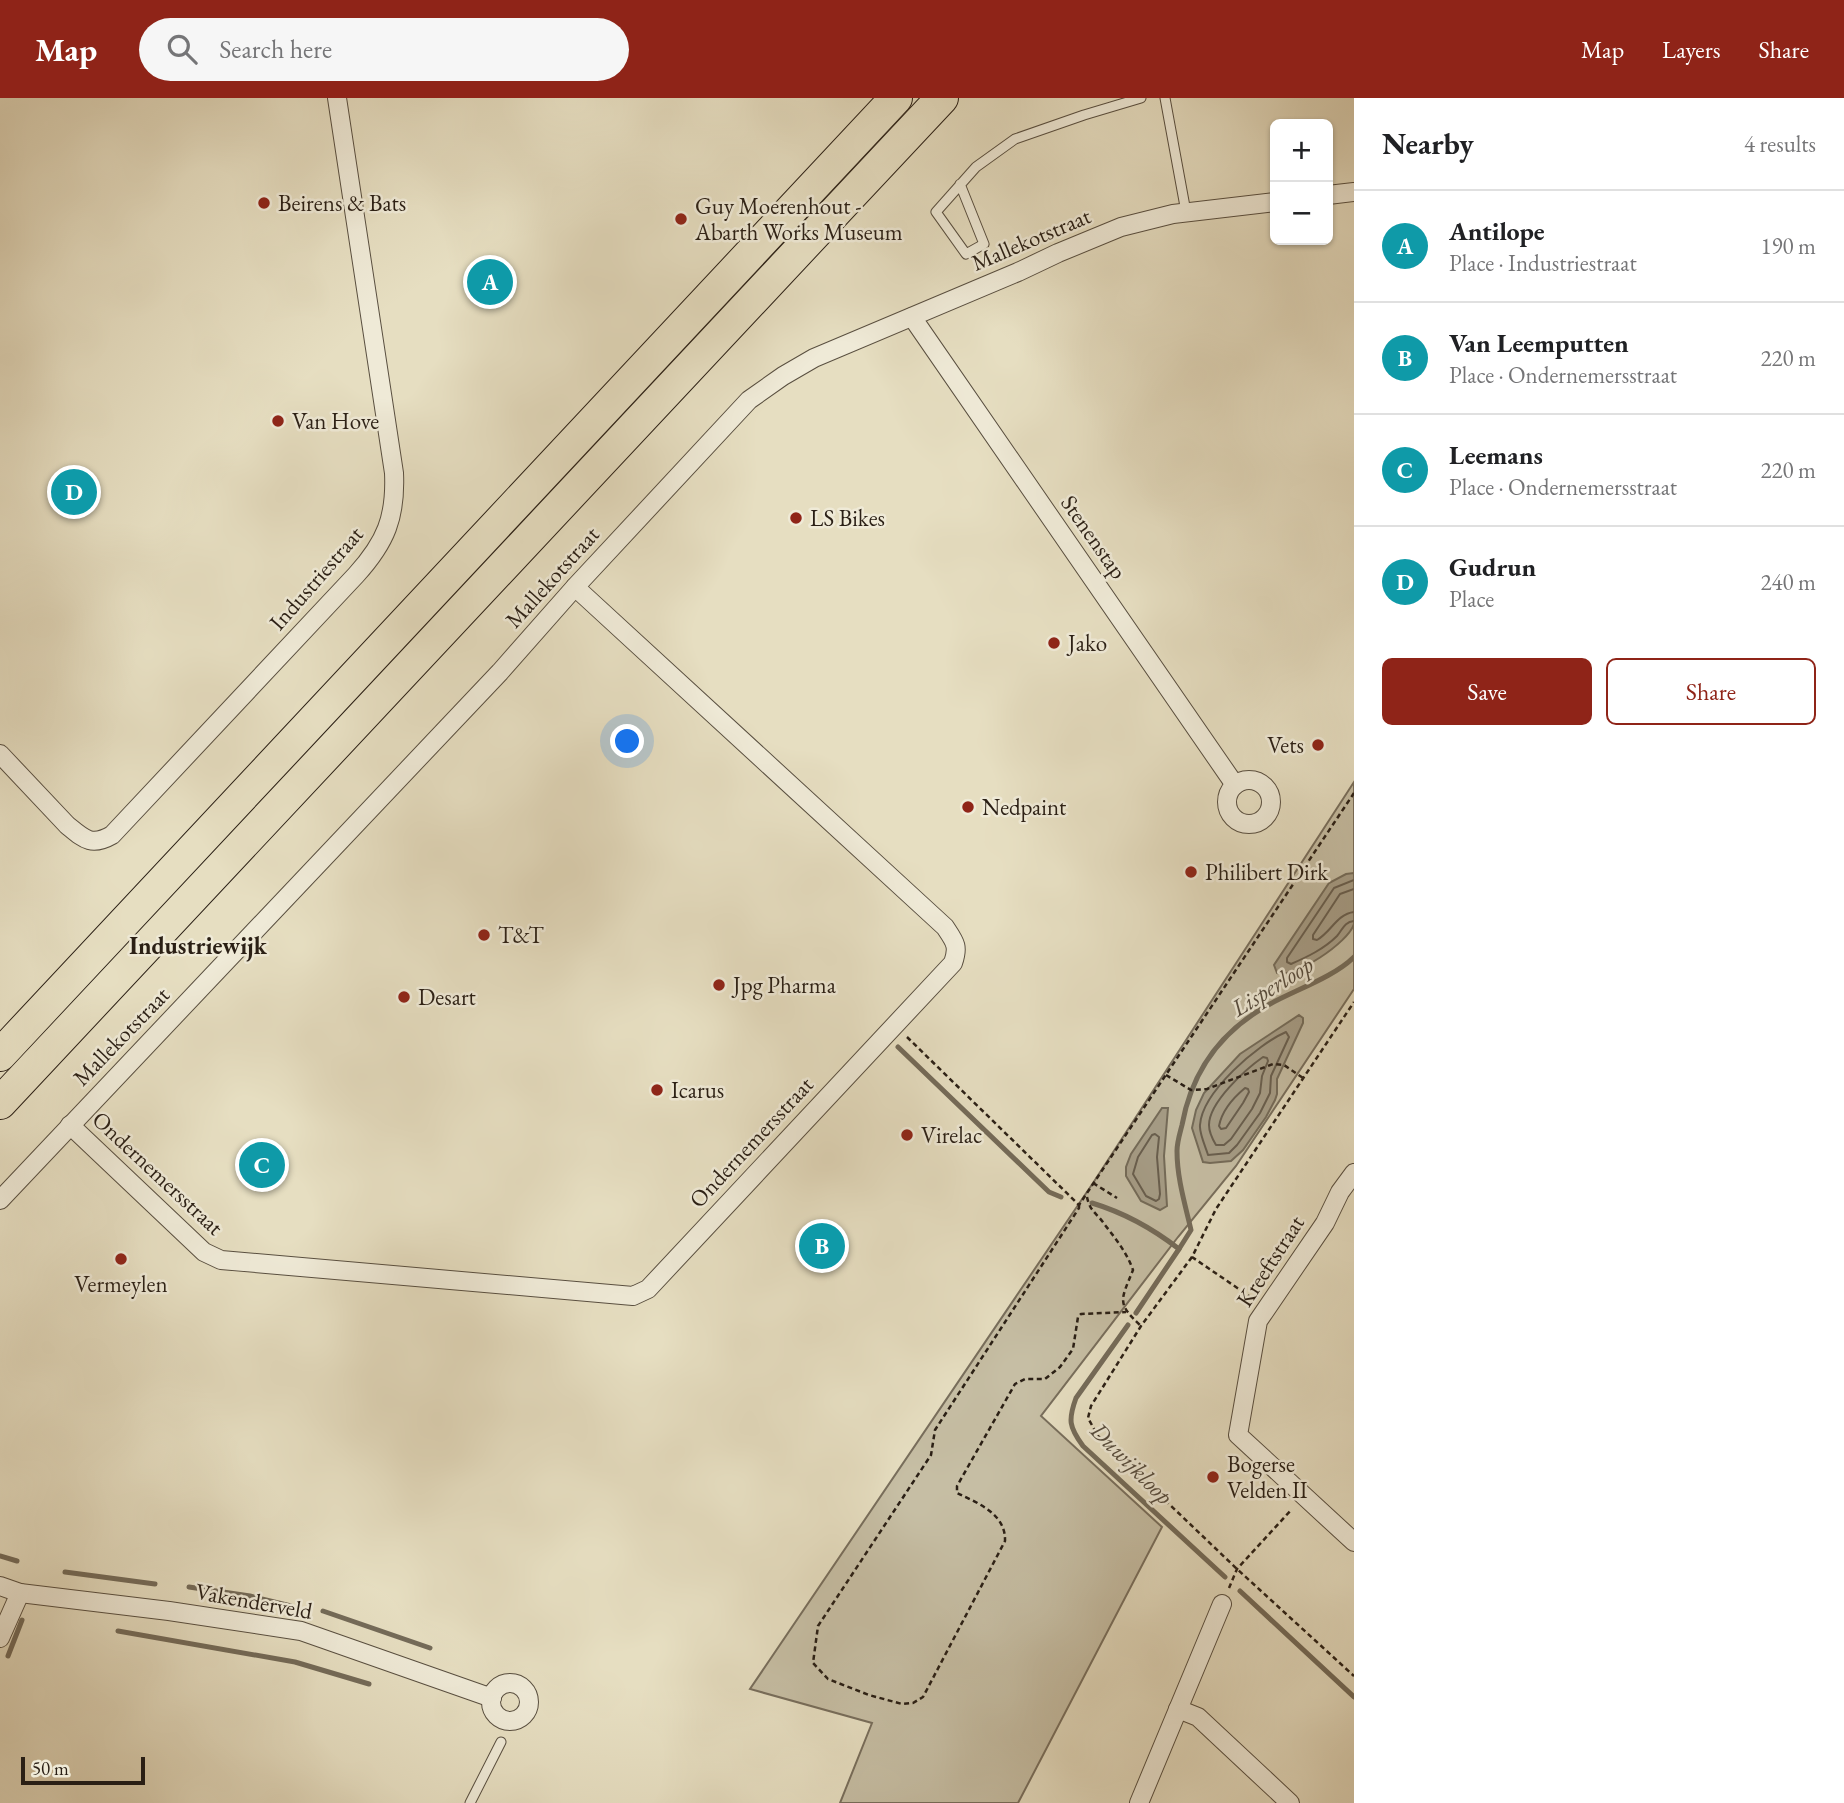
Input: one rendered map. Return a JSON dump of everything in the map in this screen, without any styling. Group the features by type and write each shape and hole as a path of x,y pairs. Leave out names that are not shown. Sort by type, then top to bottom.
{"highway":[{"path":"0,1055 897,98"},
{"path":"0,1103 942,98"}],"street":[{"name":"Industriestraat","path":"0,754 67,825 86,840 104,840 112,835 356,575 373,556 386,532 395,497 394,473 337,98"},
{"path":"1333,194 1354,192"},
{"name":"Mallekotstraat","path":"0,1200 500,672 749,400 814,358 1121,227 1173,214 1270,203"},
{"name":"Stenenstap","path":"912,317 1234,785"},
{"name":"Ondernemersstraat","path":"70,1125 204,1252 221,1261 633,1296 648,1289 953,963 957,945 946,928 575,587"},
{"name":"Kreeftstraat","path":"1354,1172 1340,1192 1325,1223 1258,1321 1238,1435 1354,1542"},
{"name":"Vakenderveld","path":"0,1586 19,1593 169,1611 301,1631 492,1698"},
{"path":"0,1639 19,1593"},
{"path":"1139,1803 1222,1604"},
{"path":"1178,1709 1198,1717 1290,1803"}],"lane":[{"path":"960,184 984,244 966,254 936,212 960,184 976,167 1014,139 1084,114 1141,98"},
{"path":"1165,98 1186,212"},
{"path":"470,1803 501,1742"}],"path":[{"path":"1126,1312 1082,1314 1078,1317 1073,1349 1060,1367 1045,1379 1025,1379 1015,1384 957,1486 957,1493 981,1504 1003,1524 1005,1541 923,1697 913,1703 902,1704 828,1679 813,1663 818,1626 931,1455 935,1430 1093,1183 1354,793"},
{"path":"1354,1002 1216,1209 1192,1257 1141,1326 1091,1406 1088,1418 1098,1436 1354,1676"},
{"path":"894,1025 1079,1205"},
{"path":"1166,1075 1191,1090 1207,1090 1273,1064 1284,1065 1304,1077"},
{"path":"1093,1183 1117,1198"},
{"path":"1088,1192 1086,1198 1090,1208 1104,1222 1128,1257 1133,1270 1123,1295 1122,1306 1141,1326"},
{"path":"1192,1257 1266,1308"},
{"path":"1222,1604 1237,1569 1304,1496"}],"shaded area":[{"path":"1354,782 1354,989 1236,1166 1041,1416 1162,1527 1018,1803 840,1803 872,1723 750,1689 1093,1183"}],"water":[{"path":"1354,873 1354,924 1350,932 1332,949 1308,965 1277,973 1274,965 1329,883"},
{"path":"1299,1015 1303,1018 1303,1023 1277,1079 1277,1094 1266,1117 1243,1150 1231,1161 1203,1162 1192,1128 1204,1093 1240,1054"},
{"path":"1162,1108 1168,1108 1164,1156 1167,1206 1160,1210 1141,1201 1126,1176 1126,1167 1131,1154"}],"waterway":[{"name":"Lisperloop","path":"1179,1249 1191,1230 1180,1181 1178,1144 1187,1105 1202,1069 1224,1039 1253,1014 1325,977 1354,957"},
{"name":"Duwijkloop","path":"898,1047 1049,1192 1061,1197"},
{"name":"Duwijkloop","path":"1092,1203 1138,1222 1179,1249 1136,1313"},
{"name":"Duwijkloop","path":"1128,1325 1076,1398 1071,1418 1075,1434 1083,1446 1225,1577"},
{"path":"0,1556 17,1561"},
{"path":"65,1572 155,1584"},
{"path":"189,1587 250,1596 291,1606"},
{"name":"Duwijkloop","path":"1240,1591 1354,1697"},
{"path":"323,1611 430,1648"},
{"path":"8,1656 22,1620"},
{"path":"118,1631 295,1662 369,1684"}],"place":[{"name":"Beirens & Bats","path":"264,203"},
{"name":"Guy Moerenhout - Abarth Works Museum","path":"681,219"},
{"name":"Antilope","path":"490,282"},
{"name":"Van Hove","path":"278,421"},
{"name":"Gudrun","path":"74,492"},
{"name":"LS Bikes","path":"796,518"},
{"name":"Jako","path":"1054,643"},
{"name":"Vets","path":"1318,745"},
{"name":"Nedpaint","path":"968,807"},
{"name":"Philibert Dirk","path":"1191,872"},
{"name":"T&T","path":"484,935"},
{"name":"Jpg Pharma","path":"719,985"},
{"name":"Desart","path":"404,997"},
{"name":"Icarus","path":"657,1090"},
{"name":"Virelac","path":"907,1135"},
{"name":"Leemans","path":"262,1165"},
{"name":"Van Leemputten","path":"822,1246"},
{"name":"Vermeylen","path":"121,1259"},
{"name":"Bogerse Velden II","path":"1213,1477"}],"district":[{"name":"Industriewijk","path":"198,945"}]}
